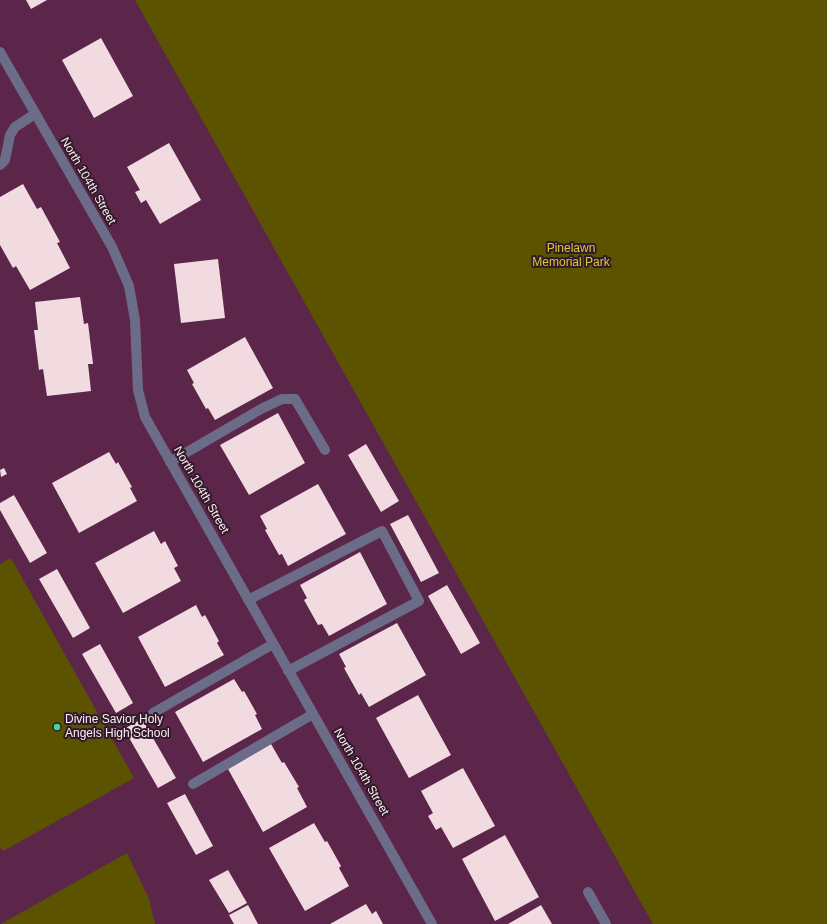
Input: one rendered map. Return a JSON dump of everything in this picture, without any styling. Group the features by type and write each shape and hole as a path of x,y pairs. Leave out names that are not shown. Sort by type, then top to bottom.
{"street":[{"name":"North 104th Street","path":"0,52 112,247 129,286 135,320 138,390 145,417 432,924"},
{"path":"0,166 5,160 10,135 15,127 35,114"},
{"path":"170,462 261,409 282,399 295,399 324,450"},
{"path":"248,600 382,531 419,601 288,671"},
{"path":"153,713 273,644"},
{"path":"193,784 313,714"},
{"path":"588,892 606,924"}],"green space":[{"name":"Pinelawn Memorial Park","path":"135,0 827,0 827,924 653,924"},
{"path":"11,558 134,778 3,851 0,847 0,564"},
{"path":"127,853 149,899 155,924 1,924"}],"building":[{"path":"26,0 47,0 31,9"},
{"path":"101,38 133,96 94,118 62,60"},
{"path":"169,143 201,200 160,224 146,200 141,203 135,192 140,190 127,167"},
{"path":"23,184 37,209 41,207 60,242 57,243 70,268 30,290 16,266 13,268 0,245 0,197"},
{"path":"218,259 225,318 181,323 174,264"},
{"path":"80,297 84,324 88,323 93,364 88,364 91,391 47,396 43,369 39,370 34,330 38,330 35,302"},
{"path":"245,337 273,388 215,420 208,408 206,409 192,384 194,383 187,370"},
{"path":"278,413 305,463 249,495 220,445"},
{"path":"366,444 399,501 381,512 348,455"},
{"path":"109,452 116,464 118,462 132,487 130,488 137,501 79,533 52,483"},
{"path":"4,468 7,474 1,477 0,470"},
{"path":"318,484 346,534 288,566 282,554 279,555 265,530 267,529 260,516"},
{"path":"14,495 47,553 30,563 0,510 0,503"},
{"path":"408,515 439,573 421,582 390,524"},
{"path":"154,531 161,544 165,541 178,566 174,568 181,581 123,613 95,563"},
{"path":"360,552 387,604 329,636 322,624 318,625 304,600 307,598 300,585"},
{"path":"57,569 90,628 73,638 39,579"},
{"path":"447,585 480,643 461,654 428,596"},
{"path":"196,605 202,617 205,615 219,641 217,643 224,655 165,687 138,637"},
{"path":"397,623 426,675 369,707 361,693 359,695 344,668 346,667 339,654"},
{"path":"100,644 133,703 116,713 82,654"},
{"path":"234,679 242,692 244,691 257,714 255,715 262,729 203,762 175,712"},
{"path":"418,695 451,755 409,778 376,718"},
{"path":"142,719 176,778 158,788 124,729"},
{"path":"271,744 299,787 297,788 307,807 263,832 228,769"},
{"path":"463,768 495,826 453,848 441,827 436,830 428,816 433,813 421,791"},
{"path":"185,794 213,846 196,855 167,803"},
{"path":"314,823 325,842 327,841 341,866 339,868 349,886 305,911 269,848"},
{"path":"505,835 539,897 495,921 462,859"},
{"path":"228,870 247,903 229,913 209,880"},
{"path":"366,904 372,914 376,911 383,924 330,924"},
{"path":"248,905 258,924 234,924 229,915"},
{"path":"541,905 552,924 508,924"}],"place":[{"name":"Divine Savior Holy Angels High School","path":"57,727"}]}
